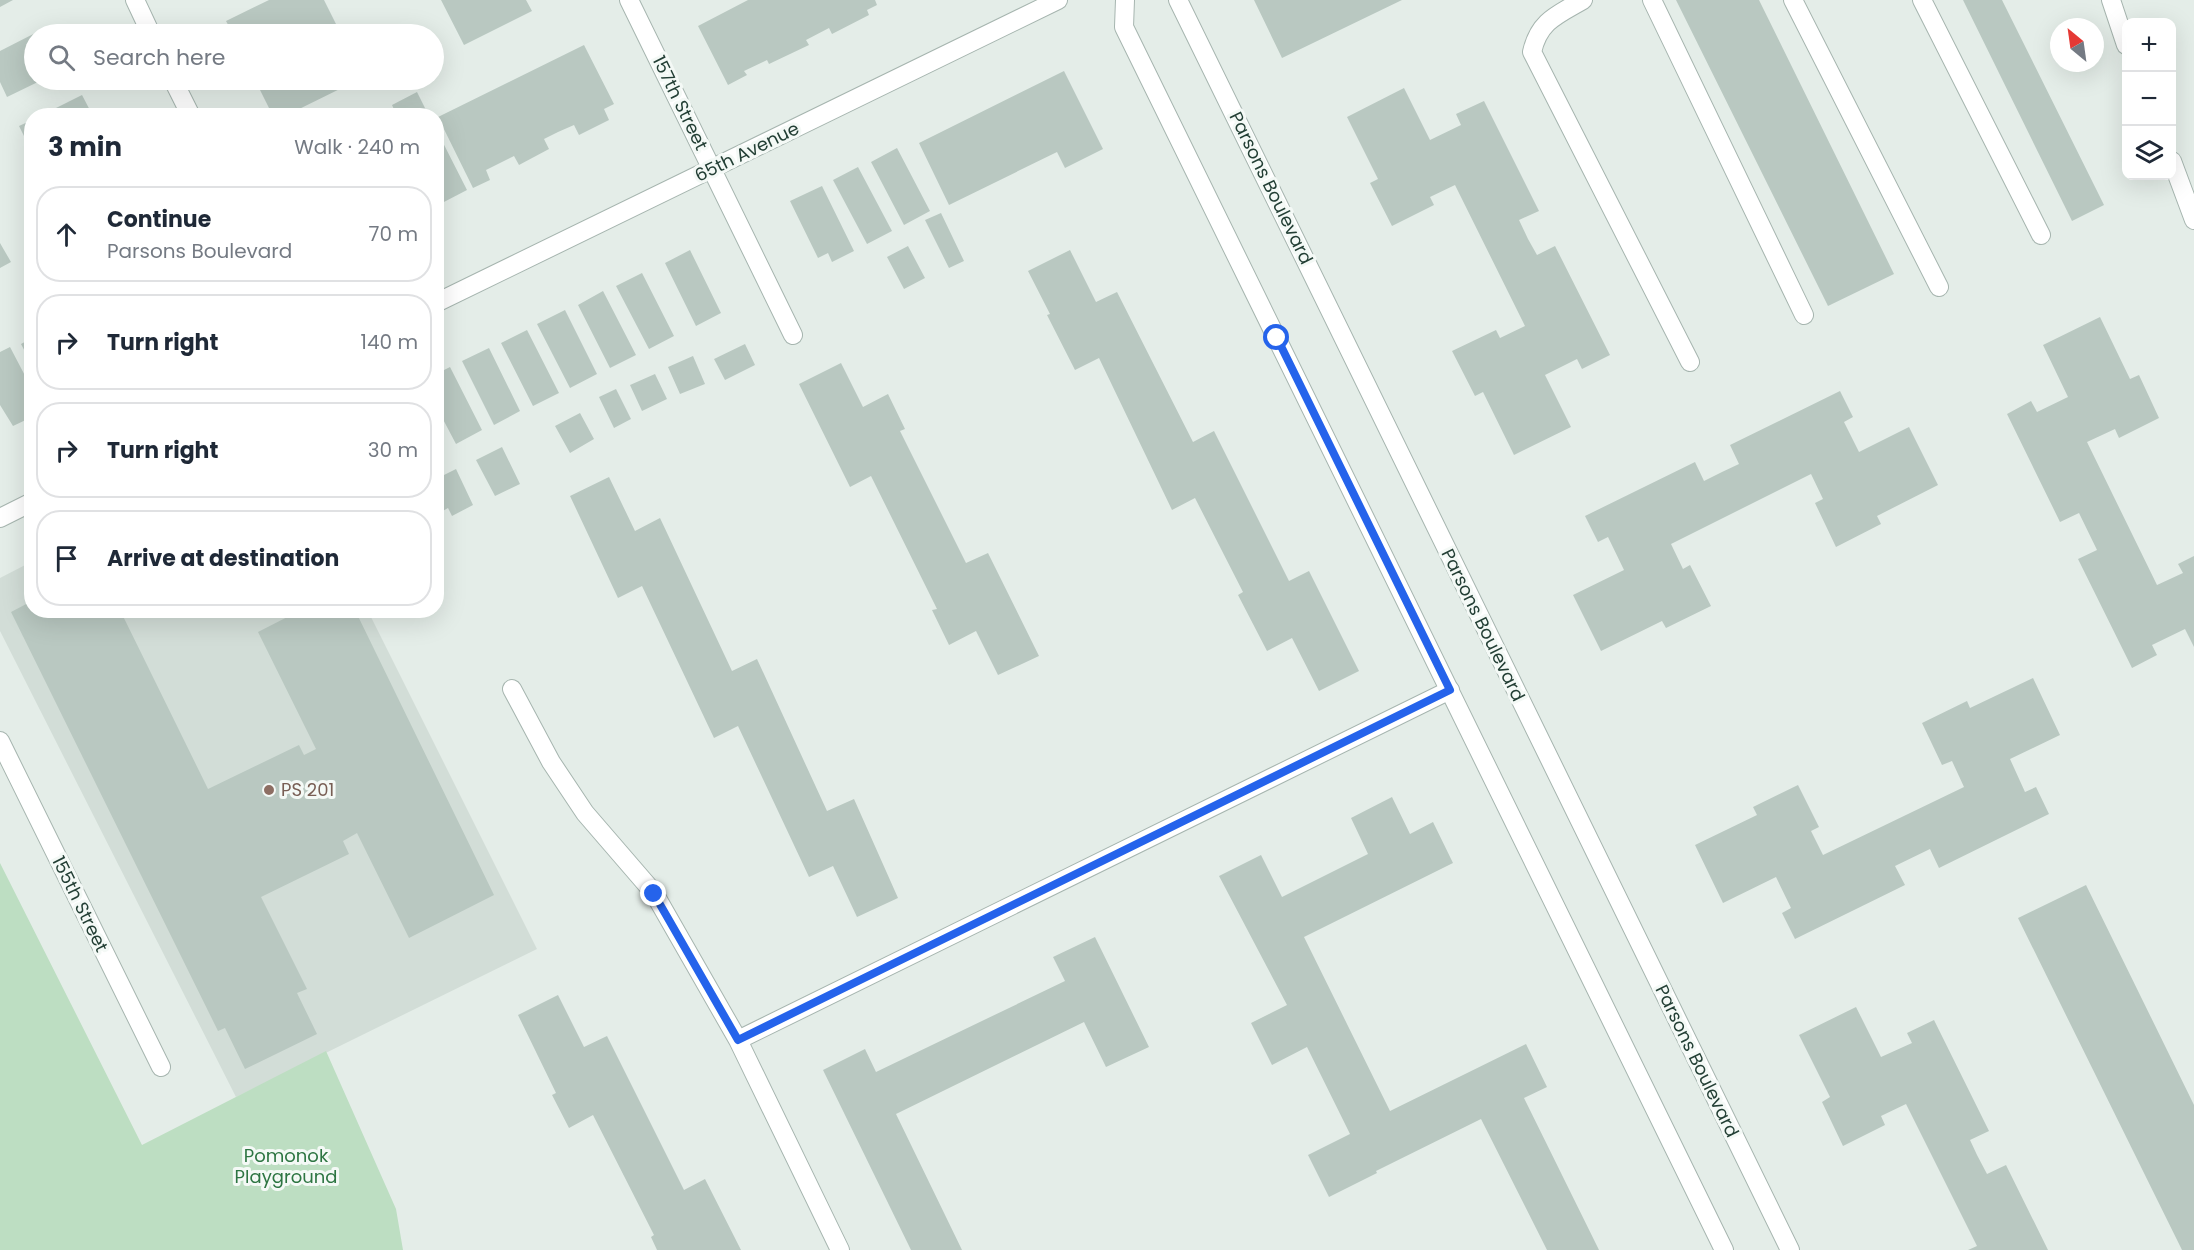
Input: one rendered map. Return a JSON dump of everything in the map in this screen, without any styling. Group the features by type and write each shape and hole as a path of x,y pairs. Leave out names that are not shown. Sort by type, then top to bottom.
{"street":[{"path":"135,0 146,24"},
{"name":"157th Street","path":"629,0 793,335"},
{"name":"65th Avenue","path":"444,299 1058,0"},
{"path":"1125,0 1124,27 1724,1250"},
{"name":"Parsons Boulevard","path":"1178,0 1790,1250"},
{"path":"1583,0 1546,22 1536,35 1532,52 1690,362"},
{"path":"1652,0 1804,315"},
{"path":"1793,0 1939,287"},
{"path":"1922,0 2042,234"},
{"path":"2111,0 2122,31"},
{"path":"178,90 187,108"},
{"path":"2176,172 2194,220"},
{"path":"0,518 24,506"},
{"path":"512,689 551,762 585,813 654,894 738,1040 840,1250"},
{"path":"738,1040 1450,690"},
{"name":"155th Street","path":"0,741 160,1067"}],"shaded area":[{"name":"PS 201","path":"24,566 24,618 372,618 537,949 236,1097 0,631 0,578"}],"green space":[{"name":"Pomonok Playground","path":"0,863 142,1145 326,1051 396,1209 403,1250 0,1250"}],"building":[{"path":"0,0 13,0 0,7"},
{"path":"269,0 324,0 336,24 228,24 226,21"},
{"path":"441,0 526,0 532,11 464,45"},
{"path":"748,0 875,0 877,5 867,10 869,15 832,34 829,28 806,40 809,45 769,64 767,60 744,71 747,75 728,85 698,26"},
{"path":"1254,0 1402,0 1282,58"},
{"path":"1676,0 1759,0 1894,274 1828,306"},
{"path":"1963,0 2002,0 2104,205 2072,221"},
{"path":"24,39 24,89 7,97 0,82 0,51"},
{"path":"584,45 614,104 604,109 609,120 579,135 574,125 544,139 549,149 519,165 514,156 486,170 490,180 473,188 444,129 444,114"},
{"path":"1064,71 1103,149 1065,168 1057,152 949,205 919,143"},
{"path":"1404,88 1430,140 1461,125 1456,114 1484,101 1539,211 1519,220 1528,239 1537,255 1555,246 1610,355 1582,369 1577,359 1545,375 1571,427 1514,455 1483,392 1475,396 1452,351 1496,330 1500,338 1525,326 1455,185 1430,197 1434,205 1392,226 1370,183 1378,179 1347,117"},
{"path":"260,90 338,90 301,108 269,108"},
{"path":"417,92 425,108 393,108 392,105"},
{"path":"82,95 89,108 56,108"},
{"path":"24,124 24,136 19,126"},
{"path":"444,145 467,190 444,202"},
{"path":"897,148 930,211 904,225 871,162"},
{"path":"858,167 892,231 867,244 833,180"},
{"path":"822,186 854,251 832,262 828,253 818,258 790,201"},
{"path":"941,213 964,261 949,268 925,220"},
{"path":"0,243 11,262 0,268"},
{"path":"908,246 925,278 904,289 887,257"},
{"path":"690,250 721,313 696,326 665,263"},
{"path":"1070,250 1096,302 1117,292 1193,442 1214,431 1289,581 1309,571 1359,671 1319,691 1292,638 1267,651 1238,595 1243,592 1195,498 1172,510 1099,358 1075,370 1047,315 1050,314 1028,271"},
{"path":"642,273 674,336 649,349 616,286"},
{"path":"603,291 636,355 610,368 578,305"},
{"path":"565,310 597,374 570,388 537,324"},
{"path":"2100,317 2130,379 2139,375 2159,418 2119,438 2115,429 2087,442 2157,585 2183,573 2178,564 2194,556 2194,647 2185,629 2152,645 2157,655 2132,668 2078,559 2097,550 2079,513 2060,522 2007,414 2031,401 2037,412 2068,397 2043,345"},
{"path":"527,330 559,393 533,406 501,343"},
{"path":"745,344 755,365 725,380 714,359"},
{"path":"10,347 24,374 24,421 13,426 0,405 0,352"},
{"path":"489,348 520,411 494,425 462,361"},
{"path":"693,356 705,384 680,394 668,367"},
{"path":"841,363 863,407 888,394 905,429 900,431 966,563 988,553 1039,656 998,675 976,631 949,645 932,610 937,609 871,476 850,487 799,384"},
{"path":"450,367 482,430 456,444 444,421 444,370"},
{"path":"655,374 667,399 642,411 630,385"},
{"path":"616,389 631,419 614,428 599,397"},
{"path":"1840,391 1853,417 1844,422 1859,452 1909,427 1938,485 1877,516 1881,524 1836,547 1815,503 1823,499 1811,474 1671,544 1683,569 1690,565 1711,606 1666,628 1662,621 1601,651 1573,595 1624,570 1608,537 1598,542 1585,516 1695,462 1704,481 1739,464 1730,445"},
{"path":"580,413 594,439 570,453 555,426"},
{"path":"502,447 520,484 495,496 476,460"},
{"path":"456,469 473,505 452,516 448,508 444,510 444,475"},
{"path":"609,477 635,531 660,518 732,671 757,659 827,811 854,799 898,898 857,917 833,866 809,877 738,726 714,738 642,586 618,598 570,496"},
{"path":"24,605 24,618 124,618 208,789 299,745 304,755 316,749 258,632 285,618 359,618 494,895 409,938 357,833 343,841 349,854 261,897 307,989 297,993 317,1034 245,1069 225,1028 218,1031 11,612"},
{"path":"2033,678 2060,735 2010,759 2025,792 2036,787 2049,814 1939,868 1930,849 1895,866 1905,885 1795,939 1782,913 1791,908 1776,877 1723,903 1695,845 1757,815 1753,807 1798,785 1819,827 1811,831 1823,855 1964,787 1952,761 1942,765 1922,723 1967,701 1970,708"},
{"path":"1392,797 1410,834 1433,822 1453,863 1304,937 1390,1111 1526,1044 1547,1087 1524,1098 1599,1250 1547,1250 1481,1119 1329,1197 1308,1155 1350,1134 1307,1047 1272,1065 1251,1023 1287,1005 1219,876 1261,855 1282,897 1368,854 1351,818"},
{"path":"2086,885 2194,1105 2194,1250 2182,1250 2018,918"},
{"path":"1095,937 1149,1047 1106,1067 1084,1022 896,1114 962,1250 911,1250 823,1070 865,1049 876,1072 1065,981 1053,957"},
{"path":"558,995 584,1047 607,1036 684,1190 705,1179 741,1250 657,1250 651,1237 654,1235 593,1115 569,1128 552,1095 556,1093 518,1015"},
{"path":"1856,1007 1881,1057 1912,1043 1907,1033 1934,1020 1989,1131 1970,1140 1977,1155 1987,1174 2006,1165 2048,1250 1968,1250 1977,1246 1906,1104 1881,1116 1885,1125 1843,1146 1822,1102 1830,1097 1799,1035"}],"place":[{"name":"PS 201","path":"269,790"}],"route":[{"path":"654,894 738,1040 1450,690 1277,338"}]}
